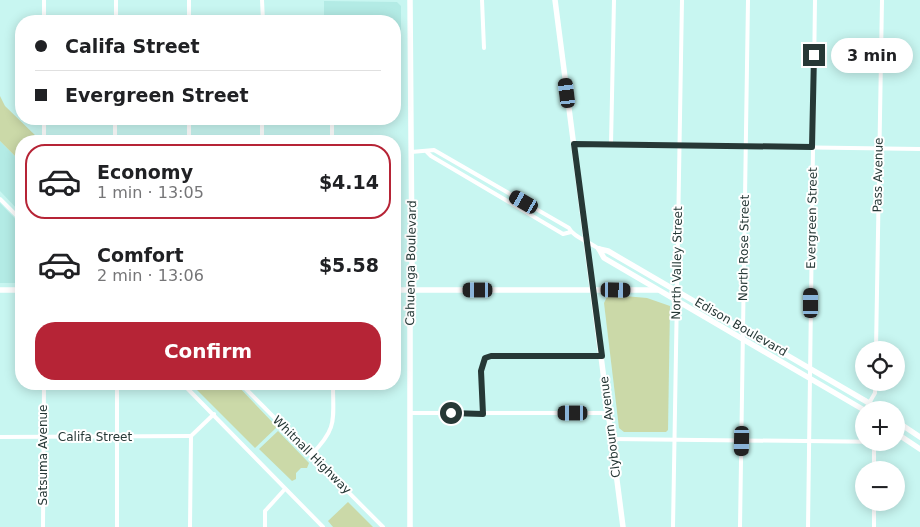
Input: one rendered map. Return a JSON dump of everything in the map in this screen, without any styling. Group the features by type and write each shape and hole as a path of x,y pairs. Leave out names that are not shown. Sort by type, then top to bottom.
{"main road":[{"name":"Cahuenga Boulevard","path":"410,0 412,266 410,290 410,527"},
{"name":"Clybourn Avenue","path":"555,0 602,356 622,527"},
{"name":"Edison Boulevard","path":"599,249 608,250 868,401"},
{"name":"Edison Boulevard","path":"599,249 604,258 855,404"},
{"path":"0,290 15,290"},
{"path":"401,290 677,291"},
{"path":"905,427 920,437"},
{"path":"905,439 920,449"}],"street":[{"path":"44,0 44,15"},
{"path":"116,0 116,15"},
{"path":"189,0 189,15"},
{"path":"262,0 263,15"},
{"path":"482,0 484,48"},
{"path":"611,144 614,0"},
{"name":"North Valley Street","path":"673,527 682,0"},
{"name":"North Rose Street","path":"740,527 748,0"},
{"name":"Evergreen Street","path":"808,527 815,0"},
{"name":"Pass Avenue","path":"876,341 882,0"},
{"path":"574,144 679,144 920,149"},
{"name":"Edison Boulevard","path":"411,152 434,150 569,228 571,232 586,239 599,249"},
{"name":"Edison Boulevard","path":"427,152 563,234 571,232"},
{"path":"0,199 15,214"},
{"path":"483,414 481,371 485,358 491,356 602,356"},
{"name":"Satsuma Avenue","path":"43,527 44,390"},
{"path":"116,527 117,390"},
{"path":"189,390 323,527"},
{"name":"Whitnall Highway","path":"248,390 383,527"},
{"path":"311,455 326,440 331,431 333,390"},
{"path":"410,413 609,413"},
{"path":"190,527 191,436 214,414"},
{"name":"Califa Street","path":"0,437 191,436"},
{"path":"612,439 855,443"},
{"path":"265,527 265,511 285,489"},
{"path":"874,511 874,527"}],"shaded area":[{"path":"324,1 397,2 401,6 401,15 324,15"},
{"path":"0,141 15,156 15,207 0,191"},
{"path":"0,203 15,219 15,283 0,283"}],"green space":[{"path":"0,96 5,106 15,116 15,125 25,125 35,135 15,135 15,156 0,141"},
{"path":"613,295 647,298 670,306 668,430 666,432 624,432 619,428 604,303 607,297"},
{"path":"197,390 242,390 277,427 255,448"},
{"path":"278,431 309,463 307,468 301,468 296,473 296,479 292,481 259,449"},
{"path":"348,502 373,527 333,527 328,521"}],"route":[{"path":"451,413 483,414 483,381 481,371 485,358 491,356 602,356 574,144 812,147 814,55"}]}
